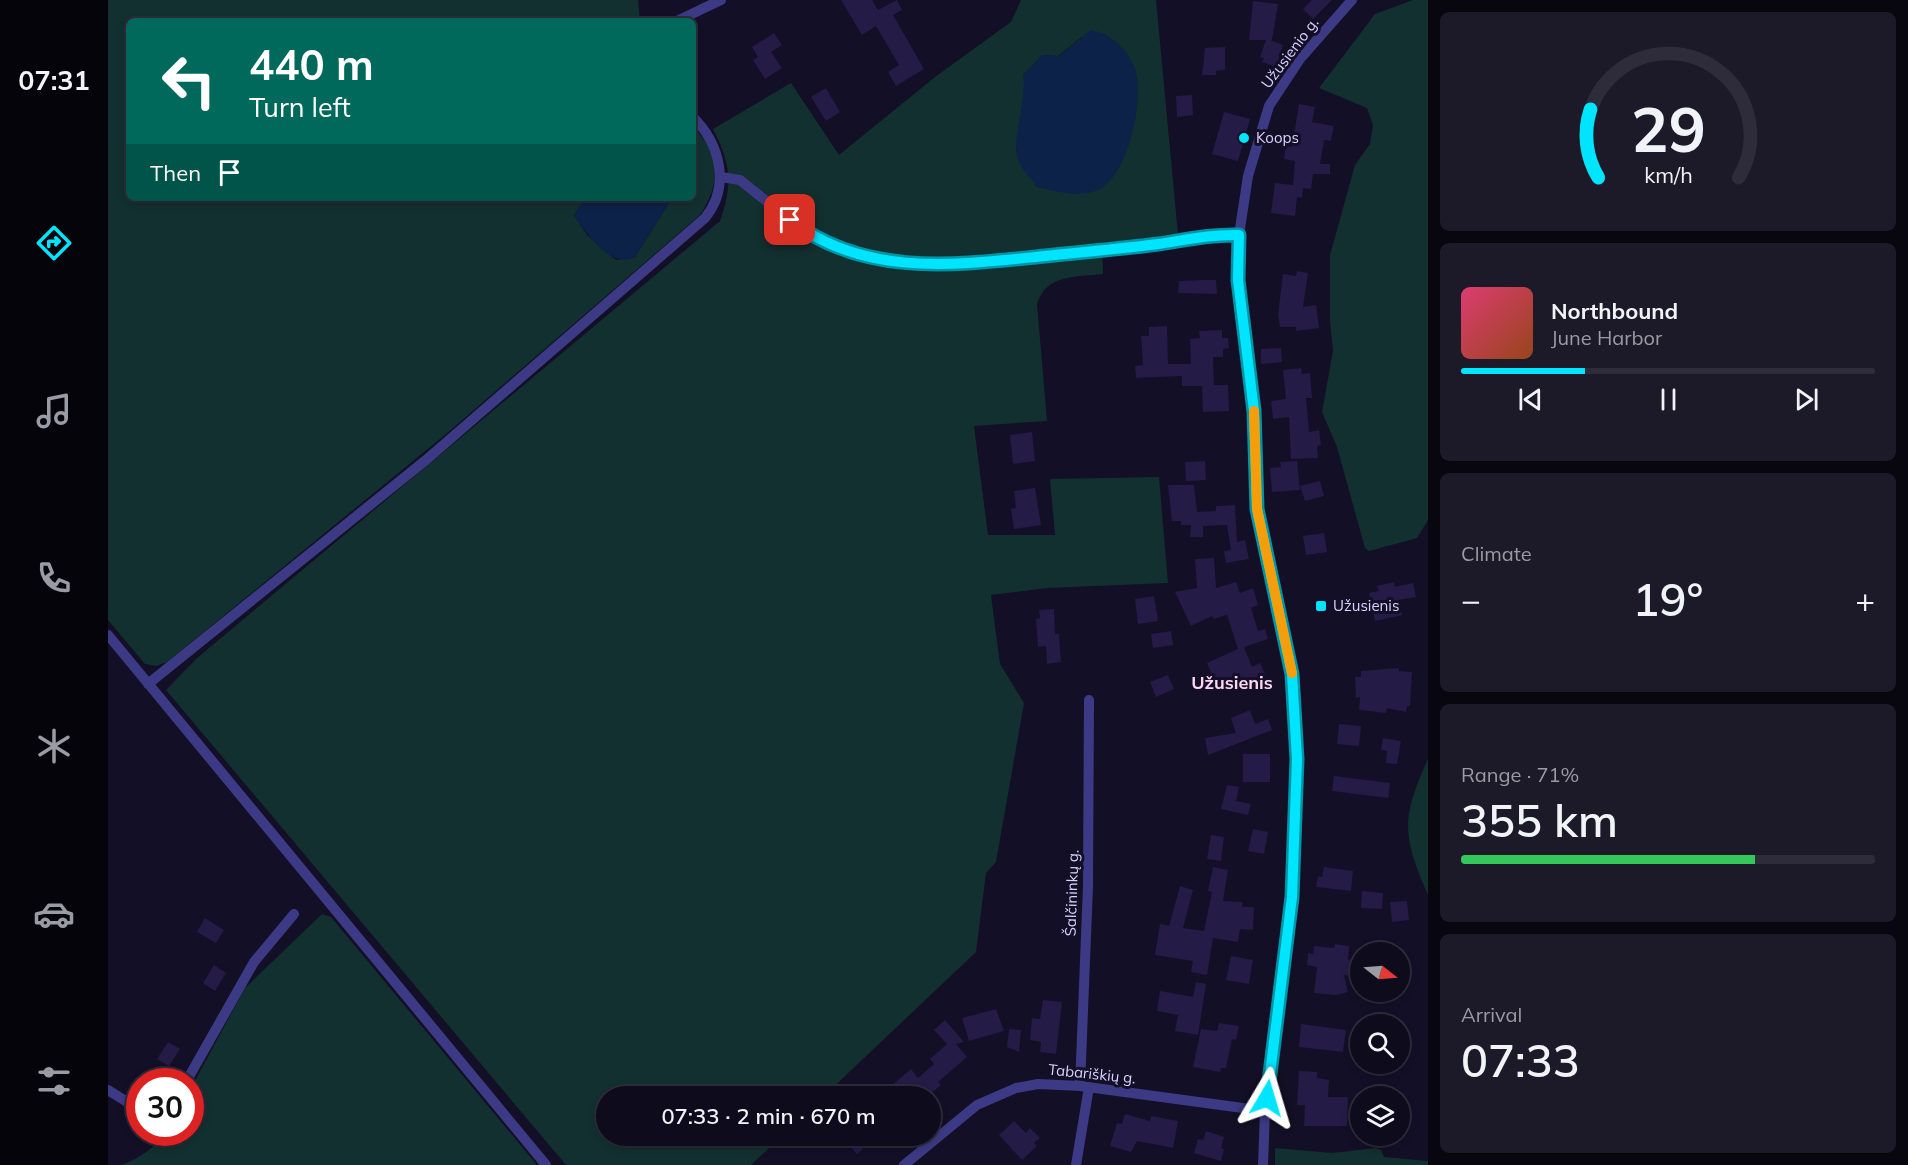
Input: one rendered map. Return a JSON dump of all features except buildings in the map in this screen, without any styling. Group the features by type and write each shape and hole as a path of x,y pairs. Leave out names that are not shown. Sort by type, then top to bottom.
{"street":[{"path":"683,18 721,0"},
{"name":"Užusienio g.","path":"1263,1165 1265,1111 1292,897 1297,759 1292,674 1257,509 1254,411 1238,280 1239,235 1248,176 1269,106 1300,59 1352,0"},
{"path":"148,684 426,460 705,218 714,207 719,194 721,177 718,161 704,128 696,120"},
{"path":"721,177 740,180 806,232 873,259 919,266 1076,253 1211,235 1239,235"},
{"path":"108,635 546,1165"},
{"name":"Šalčininkų g.","path":"1076,1165 1084,1087 1089,700"},
{"path":"194,1068 254,962 294,914"},
{"name":"Tabariškių g.","path":"904,1165 977,1106 1000,1094 1038,1084 1084,1087 1265,1111"},
{"path":"108,1090 126,1101"}],"green space":[{"path":"108,0 638,0 640,18 126,18 126,201 584,201 574,215 587,235 616,260 635,257 670,201 696,201 696,130 709,148 715,169 712,192 700,215 446,434 167,662 156,666 145,664 108,620"},
{"path":"1021,0 1156,0 1178,234 1102,243 1103,274 1064,279 1047,287 1037,304 1047,421 974,426 988,535 1055,535 1050,479 1159,477 1168,583 1047,588 991,595 1000,664 1024,703 996,862 986,873 976,952 835,1086 596,1086 596,1146 771,1146 751,1165 566,1165 166,690 197,658 720,221 727,196 728,174 724,153 713,129 791,83 839,155 935,77 1011,22","holes":["1082,37 1079,194 1037,187 1016,151 1026,91 1024,75 1042,55 1058,56"]},
{"path":"1413,0 1428,0 1428,520 1417,538 1369,551 1365,548 1337,447 1322,412 1333,351 1330,321 1330,255 1355,165 1370,144 1373,125 1367,108 1319,88 1375,14"},
{"path":"1428,759 1428,895 1413,857 1408,827 1413,797"},
{"path":"322,914 331,917 537,1165 121,1165 135,1159 153,1146 204,1146 204,1068 202,1068 245,988"},
{"path":"1275,1148 1332,1153 1376,1148 1381,1150 1384,1157 1428,1161 1428,1165 1275,1165"}],"water":[{"path":"1091,30 1113,40 1125,51 1133,64 1138,85 1138,100 1132,136 1119,168 1110,181 1100,189 1076,194 1037,187 1021,166 1016,152 1023,97 1023,75 1042,55 1059,56"},
{"path":"584,201 670,201 635,257 626,260 608,254 600,248 574,215"}],"slow traffic":[{"path":"1254,411 1257,509 1292,673"}],"place":[{"name":"Koops","path":"1244,138"},
{"name":"Užusienis","path":"1321,606"}],"district":[{"name":"Užusienis","path":"1232,683"}],"route":[{"path":"790,220 806,232 873,259 919,266 972,263 1156,244 1211,235 1239,235 1238,280 1254,411 1257,509 1292,674 1297,759 1292,897 1267,1098"}]}
